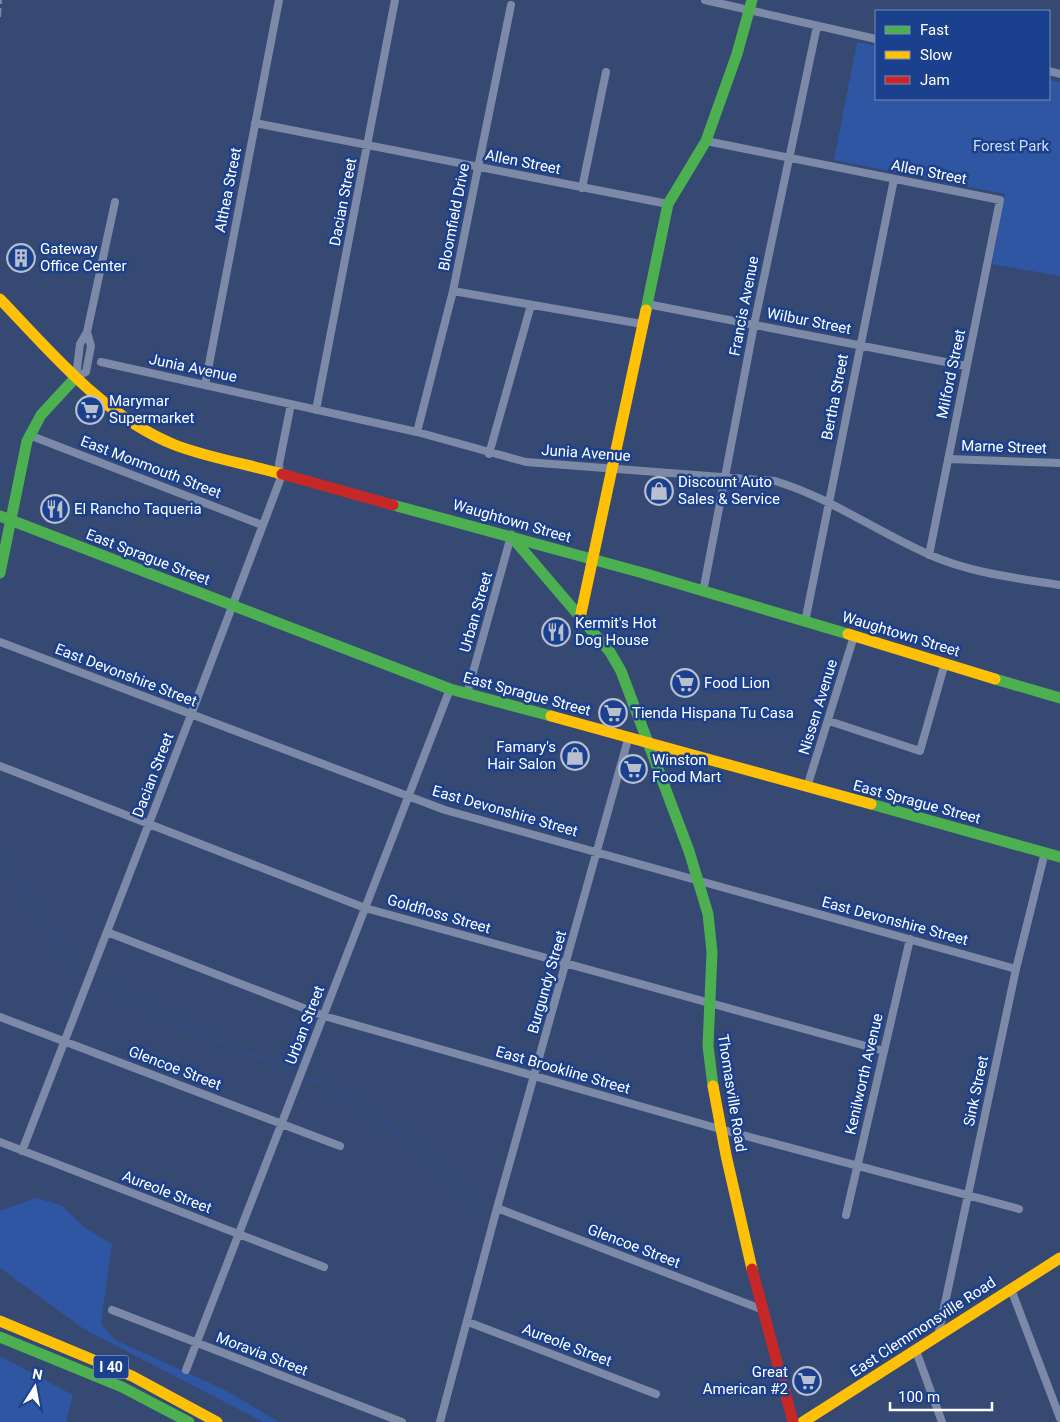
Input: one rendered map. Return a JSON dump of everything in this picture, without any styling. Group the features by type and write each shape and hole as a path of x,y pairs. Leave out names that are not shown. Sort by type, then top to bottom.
{"main road":[{"path":"580,618 614,468 668,204 706,141 737,54 751,6"},
{"name":"Waughtown Street","path":"0,299 76,377 119,415 155,436 186,448 594,559 1060,698"},
{"path":"0,573 5,518 29,435 46,408 76,377"},
{"name":"East Sprague Street","path":"5,518 450,689 629,736 1060,857"},
{"name":"Thomasville Road","path":"511,536 610,652 621,671 700,882 713,942 707,1032 709,1063 720,1129 761,1309 793,1422"},
{"name":"East Clemmonsville Road","path":"803,1422 1060,1258"},
{"name":"I 40","path":"0,1321 132,1376 217,1422"},
{"name":"I 40","path":"0,1336 68,1363 155,1402 189,1422"},
{"path":"155,1402 181,1422"}],"street":[{"name":"Althea Street","path":"205,385 279,0"},
{"name":"Dacian Street","path":"316,410 396,0"},
{"path":"705,0 751,6 817,26 875,39"},
{"name":"Bloomfield Drive","path":"417,432 453,291 511,5"},
{"name":"Francis Avenue","path":"703,592 754,324 817,26"},
{"path":"582,188 606,72"},
{"name":"Allen Street","path":"255,123 668,204"},
{"name":"Allen Street","path":"706,141 1000,200"},
{"name":"Bertha Street","path":"805,622 859,345 894,179"},
{"name":"Milford Street","path":"930,555 1000,200"},
{"path":"76,377 80,344 87,332 116,202"},
{"path":"453,291 642,324"},
{"name":"Wilbur Street","path":"647,304 966,366"},
{"path":"489,454 531,305"},
{"name":"Junia Avenue","path":"101,362 417,432 489,454 526,462 725,476 775,482 803,490 930,555 969,570 1060,585"},
{"name":"Dacian Street","path":"22,1150 191,716 231,605 280,480 278,464 291,404"},
{"name":"East Monmouth Street","path":"29,435 262,525"},
{"name":"Marne Street","path":"948,459 1060,463"},
{"name":"Urban Street","path":"467,694 511,536"},
{"name":"Nissen Avenue","path":"807,787 854,636"},
{"name":"East Devonshire Street","path":"0,642 191,716 445,810 598,851 700,882 1016,969"},
{"path":"829,721 920,751 945,663"},
{"name":"Urban Street","path":"186,1370 450,689"},
{"name":"Burgundy Street","path":"440,1422 497,1208 567,964 629,736"},
{"name":"Goldfloss Street","path":"0,766 365,908 884,1051"},
{"name":"Sink Street","path":"938,1336 1016,969 1045,852"},
{"name":"East Brookline Street","path":"107,932 324,1016 720,1129 1019,1209"},
{"name":"Kenilworth Avenue","path":"846,1215 910,939"},
{"name":"Glencoe Street","path":"0,1017 340,1146"},
{"name":"Aureole Street","path":"0,1142 324,1267"},
{"name":"Glencoe Street","path":"497,1208 761,1309"},
{"path":"1011,1289 1060,1418"},
{"name":"Moravia Street","path":"112,1310 402,1422"},
{"name":"Aureole Street","path":"468,1322 656,1394"},
{"path":"916,1351 942,1422"}],"green space":[{"name":"Forest Park","path":"857,42 875,46 875,100 1050,100 1050,80 1060,82 1060,276 992,264 1005,194 834,160"},
{"path":"36,1198 61,1205 84,1227 112,1244 101,1323 115,1340 225,1390 279,1422 263,1422 84,1329 0,1268 0,1211"},
{"path":"0,1356 73,1395 66,1422 0,1422"}],"waterway":[{"path":"0,856 76,967"},
{"path":"99,981 201,1034 289,1069"},
{"path":"307,1077 363,1106 409,1141 486,1210"}],"railway":[{"path":"0,17 1,0"}],"traffic: fast":[{"path":"646,310 668,204 706,141 737,54 752,0"},
{"path":"0,573 27,441 41,415 76,377"},
{"path":"393,505 643,573 848,634"},
{"path":"0,516 450,689 551,716"},
{"path":"511,536 610,652 621,671 689,851 708,914 712,952 708,1046 713,1086"},
{"path":"995,679 1060,698"},
{"path":"871,804 1060,857"},
{"path":"0,1337 122,1387 189,1422"}],"traffic: slow":[{"path":"0,299 80,381 125,418 149,433 188,450 282,474"},
{"path":"580,618 646,310"},
{"path":"848,634 995,679"},
{"path":"551,716 871,804"},
{"path":"713,1086 726,1155 752,1269"},
{"path":"803,1422 1060,1258"},
{"path":"0,1321 132,1376 217,1422"}],"traffic: jam":[{"path":"282,474 393,505"},
{"path":"752,1269 793,1422"}],"place":[{"name":"Gateway Office Center","path":"21,258"},
{"name":"Marymar Supermarket","path":"90,410"},
{"name":"Discount Auto Sales & Service","path":"659,491"},
{"name":"El Rancho Taqueria","path":"55,509"},
{"name":"Kermit's Hot Dog House","path":"556,632"},
{"name":"Food Lion","path":"685,683"},
{"name":"Tienda Hispana Tu Casa","path":"613,713"},
{"name":"Famary's Hair Salon","path":"575,756"},
{"name":"Winston Food Mart","path":"633,769"},
{"name":"Great American #2","path":"807,1381"}]}
